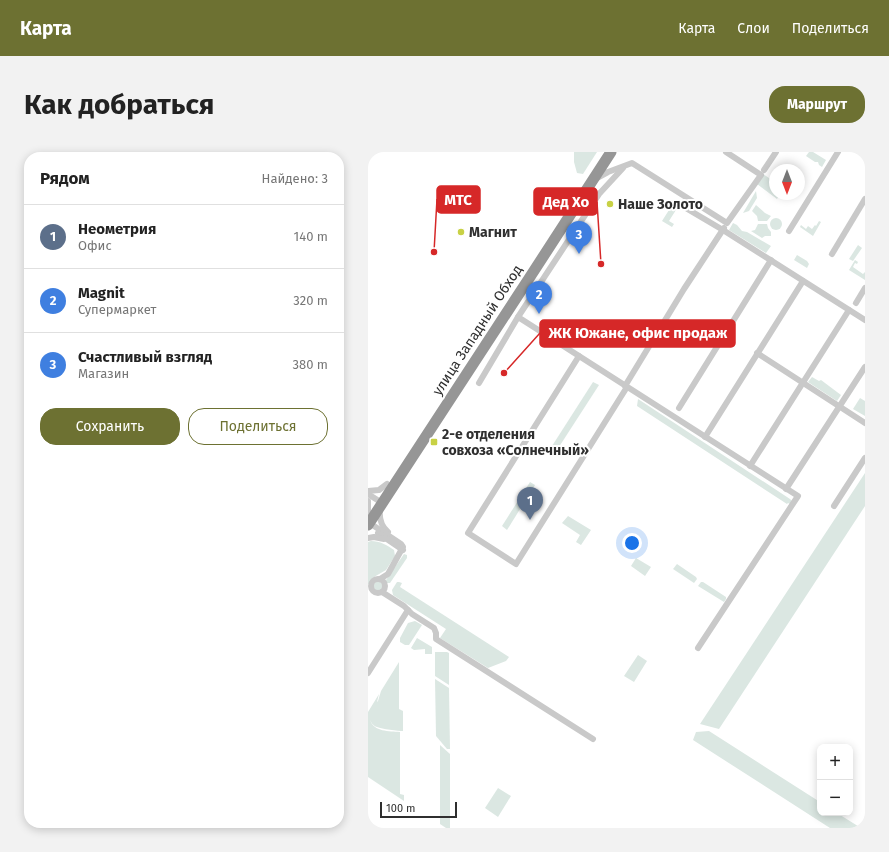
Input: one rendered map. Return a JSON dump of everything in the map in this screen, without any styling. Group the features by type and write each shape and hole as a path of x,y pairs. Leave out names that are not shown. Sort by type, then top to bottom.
{"highway":[{"name":"улица Западный Обход","path":"375,498 387,484 606,152"},
{"name":"улица Западный Обход","path":"368,521 375,498 528,280 611,152"}],"street":[{"path":"579,356 468,533 516,564 684,289 727,223 761,175 726,152"},
{"path":"764,170 776,152"},
{"path":"788,231 838,152"},
{"path":"583,195 590,188 594,180 601,175 632,163 727,223"},
{"path":"479,383 518,317 600,194 624,166"},
{"path":"832,254 865,199"},
{"path":"684,207 865,320"},
{"path":"679,408 771,260"},
{"path":"705,437 803,281"},
{"path":"856,303 865,288"},
{"path":"750,466 849,310"},
{"path":"518,317 798,496 698,648"},
{"path":"757,354 865,423"},
{"path":"786,489 865,367"},
{"path":"834,506 865,458"},
{"path":"375,498 380,511 383,527 397,539 402,547"},
{"path":"368,521 402,547"},
{"path":"368,521 386,540"},
{"path":"368,538 386,540 402,547"},
{"path":"402,547 388,574 380,579 374,580 371,586 375,592 382,592 434,628 436,630 436,639 593,739"},
{"path":"380,579 384,582 385,586 382,592"},
{"path":"368,673 408,610"}],"shaded area":[{"path":"574,152 597,152 583,174 577,173 574,162"},
{"path":"809,152 813,152 826,160 822,167 818,162 815,162 806,156"},
{"path":"763,174 769,178 769,193 757,184"},
{"path":"756,191 757,198 749,211 743,213"},
{"path":"676,199 681,202 669,221 674,224 672,227 662,221"},
{"path":"756,205 771,216 767,221 758,221 757,216 752,211"},
{"path":"774,218 778,218 782,224 778,230 774,230 770,226 770,222"},
{"path":"819,221 821,222 813,236 800,227 801,225 806,229 808,226 812,229"},
{"path":"733,223 742,231 747,232 771,246 766,253 729,230"},
{"path":"758,224 767,224 771,232 771,236 765,236 762,238 751,231 755,230"},
{"path":"858,245 862,248 853,261 849,259"},
{"path":"797,255 807,261 809,264 807,268 794,260"},
{"path":"855,260 858,262 857,264 855,263 853,267 863,274 865,272 865,280 849,270"},
{"path":"812,377 819,381 821,380 841,395 837,401 808,382"},
{"path":"593,382 599,385 557,450 552,446"},
{"path":"860,398 865,401 865,416 853,409"},
{"path":"638,399 790,499 792,501 790,504 787,504 637,406"},
{"path":"865,473 865,506 719,729 700,724"},
{"path":"530,482 535,485 507,530 502,526"},
{"path":"568,516 591,530 581,545 576,542 580,535 562,523"},
{"path":"371,541 389,546 394,550 395,556 386,570 374,577 368,585 368,542"},
{"path":"404,554 407,555 407,558 390,583 386,583 386,580"},
{"path":"636,558 651,567 645,576 631,566"},
{"path":"677,564 696,577 697,579 694,583 673,569"},
{"path":"378,581 383,586 378,591 373,586"},
{"path":"397,582 402,583 400,587 509,657 506,661 488,668 440,638 446,629 393,595 392,590"},
{"path":"701,582 726,597 724,602 698,586"},
{"path":"415,621 422,625 409,645 405,645 400,642 400,638 408,623"},
{"path":"417,638 432,647 432,654 425,654 425,649 414,650 411,648"},
{"path":"435,652 449,653 449,685 435,676"},
{"path":"638,655 647,661 634,682 624,676"},
{"path":"399,662 399,709 403,711 403,731 390,730 373,725 378,729 400,732 400,794 404,795 404,801 368,777 368,712 379,694 377,702 378,701 381,691"},
{"path":"435,679 449,688 450,749 447,749 436,736"},
{"path":"709,731 817,800 817,816 842,816 861,828 830,828 693,740 696,732"},
{"path":"440,745 450,754 450,828 446,828 440,824"},
{"path":"498,788 511,796 498,817 485,808"}],"place":[{"name":"Наше Золото","path":"610,204"},
{"name":"Магнит","path":"461,232"},
{"name":"МТС","path":"434,252"},
{"name":"Счастливый взгляд","path":"579,254"},
{"name":"Дед Хо","path":"601,264"},
{"name":"Magnit","path":"539,314"},
{"name":"ЖК Южане, офис продаж","path":"504,373"},
{"name":"2-е отделения совхоза «Солнечный»","path":"434,442"},
{"name":"Неометрия","path":"530,520"}]}
